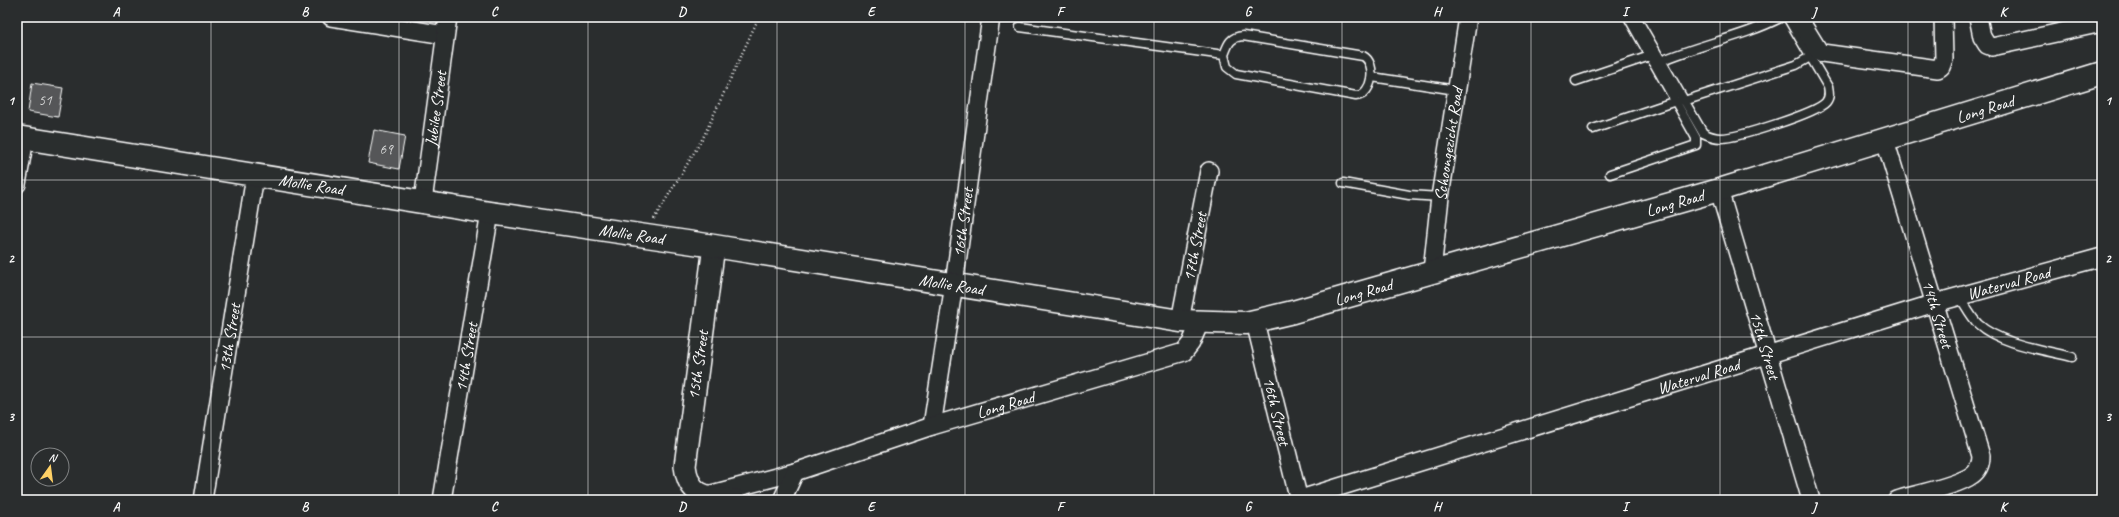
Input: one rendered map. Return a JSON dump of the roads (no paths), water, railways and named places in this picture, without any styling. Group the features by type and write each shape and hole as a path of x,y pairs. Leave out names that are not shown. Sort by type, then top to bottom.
{"main road":[{"name":"Long Road","path":"1250,323 1719,190 2102,73"},
{"name":"Mollie Road","path":"21,138 490,213 644,235 1190,321 1250,323"}],"street":[{"path":"331,17 445,35"},
{"name":"Jubilee Street","path":"423,202 448,17"},
{"name":"16th Street","path":"932,426 954,284 991,17"},
{"name":"Schoongezicht Road","path":"1432,271 1440,198 1468,17"},
{"path":"1798,17 1819,51 1822,53 1938,69 1942,67 1944,59 1941,17"},
{"path":"1978,17 1982,37 1987,45 1992,47 2102,23"},
{"path":"17,184 21,138"},
{"name":"14th Street","path":"1886,140 1981,456 1981,463 1977,470 1963,480 1897,500"},
{"name":"17th Street","path":"1190,321 1209,171"},
{"name":"13th Street","path":"203,500 255,176"},
{"name":"15th Street","path":"1719,190 1767,355 1812,500"},
{"name":"14th Street","path":"442,500 490,213"},
{"name":"15th Street","path":"697,490 685,466 714,246"},
{"name":"Waterval Road","path":"1298,500 1935,303 2102,258"},
{"name":"Long Road","path":"697,490 795,472 932,426 1184,352 1191,343 1190,321"},
{"name":"16th Street","path":"1250,323 1298,500"},
{"path":"782,500 795,472"},
{"path":"697,490 735,500"}],"lane":[{"path":"1628,17 1650,56 1703,133 1709,136 1728,137 1816,110 1827,101 1829,94 1828,87 1787,17"},
{"path":"1610,174 1696,146 1696,138 1680,101 1661,61 1636,17"},
{"path":"1661,61 1687,50 1762,28 1782,17"},
{"path":"1020,27 1224,55"},
{"path":"1235,36 1243,36 1363,56 1368,58 1372,63 1372,77 1366,92 1361,96 1356,96 1236,74 1226,67 1224,55 1229,41 1235,36"},
{"path":"1576,81 1650,56"},
{"path":"1593,129 1796,65 1810,57"},
{"path":"1372,77 1456,90"},
{"path":"1343,183 1440,198"},
{"path":"1959,296 1978,324 1992,334 2015,342 2072,357"}]}
